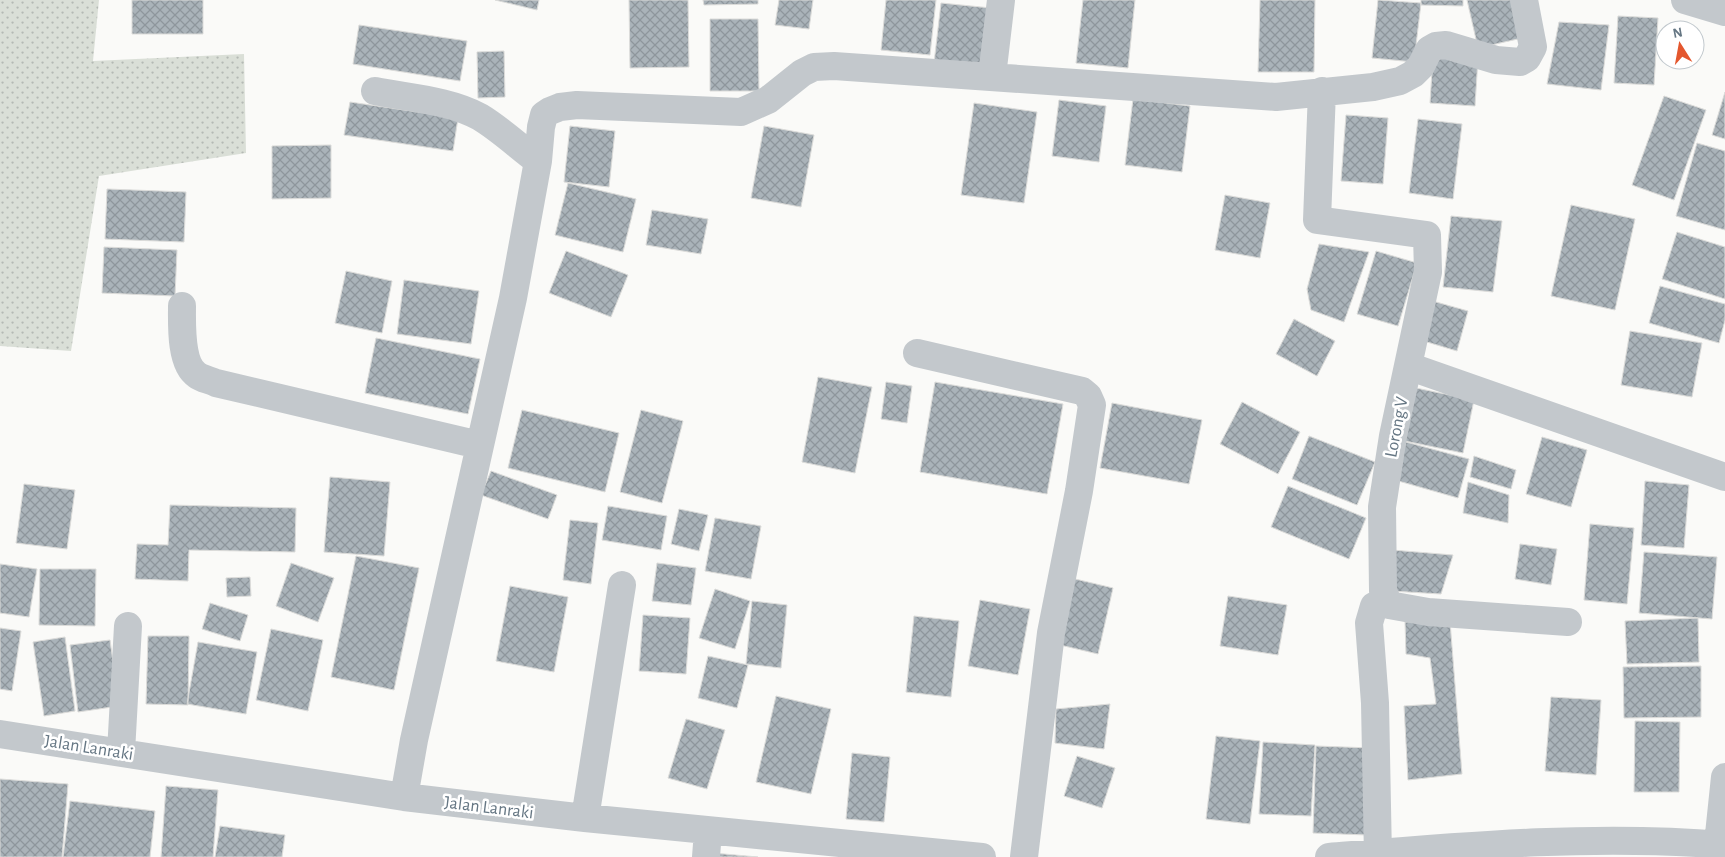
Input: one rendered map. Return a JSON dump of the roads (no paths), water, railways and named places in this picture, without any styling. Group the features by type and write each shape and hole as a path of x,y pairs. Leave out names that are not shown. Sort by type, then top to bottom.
{"street":[{"path":"992,76 1001,0"},
{"path":"404,797 414,740 513,298 538,161 544,115 560,106 741,112 768,100 802,73 814,68 834,66 1276,97 1373,87 1400,81 1413,74 1421,66 1429,50 1436,46 1446,45 1496,60 1520,62 1527,58 1533,47 1524,0"},
{"path":"1685,0 1725,12"},
{"path":"376,91 456,107 470,112 481,118 538,161"},
{"name":"Lorong V","path":"1322,92 1317,220 1427,235 1428,272 1393,436 1382,507 1383,590 1385,600"},
{"path":"182,306 181,331 187,360 195,374 216,383 479,445"},
{"path":"917,353 1082,391 1088,396 1092,405 1079,491 1051,633 1024,857"},
{"path":"1408,366 1725,477"},
{"path":"585,818 622,585"},
{"path":"1378,855 1375,703 1369,623 1374,606 1385,600 1389,605 1428,612 1568,622"},
{"path":"121,752 128,626"},
{"name":"Jalan Lanraki","path":"0,734 404,797 585,818 707,844 982,857"},
{"path":"1329,857 1378,855 1482,843 1555,840 1663,850 1722,845 1725,778"}]}
